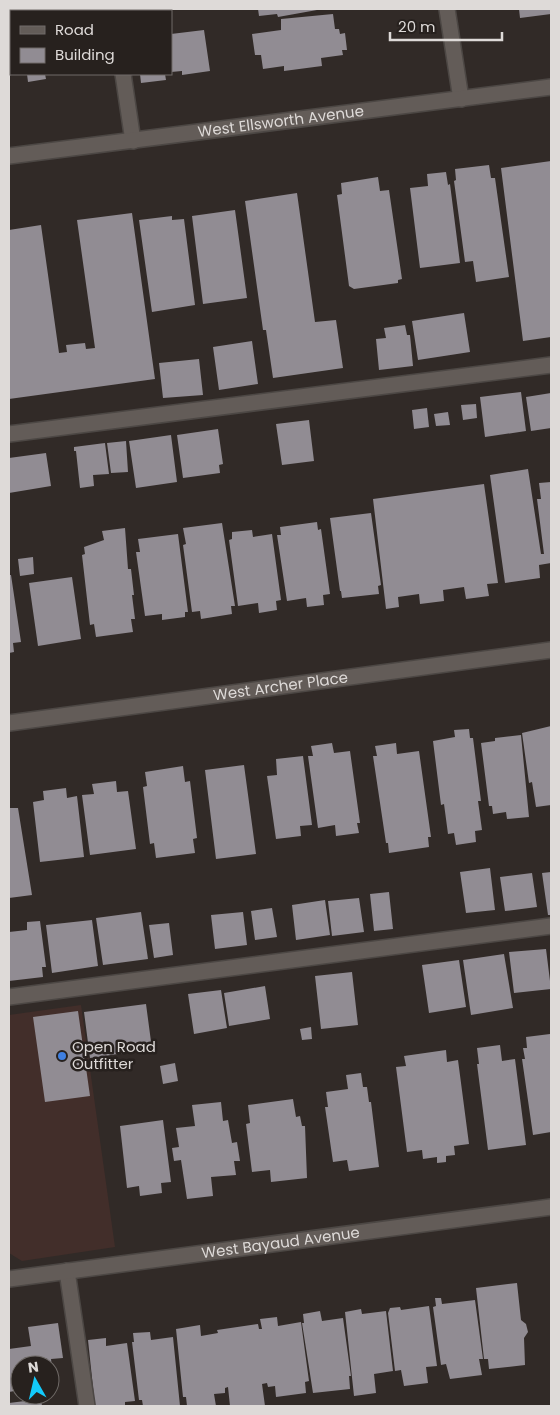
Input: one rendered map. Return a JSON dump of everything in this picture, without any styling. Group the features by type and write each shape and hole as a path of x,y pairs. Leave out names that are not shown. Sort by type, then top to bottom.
{"street":[{"path":"447,9 461,99"},
{"path":"124,75 133,141"},
{"name":"West Ellsworth Avenue","path":"9,156 551,87"},
{"path":"9,434 551,365"},
{"name":"West Archer Place","path":"9,723 551,650"},
{"path":"9,997 551,926"},
{"name":"West Bayaud Avenue","path":"9,1278 551,1207"},
{"path":"68,1271 87,1406"}],"shaded area":[{"path":"81,1005 115,1247 22,1261 9,1253 9,1015"}],"building":[{"path":"9,9 14,9 10,10 11,75 9,76"},
{"path":"17,9 57,9 57,10"},
{"path":"103,9 104,10 63,10"},
{"path":"258,9 317,10 278,17 277,14 259,16"},
{"path":"519,9 551,9 551,14 520,18"},
{"path":"333,14 335,29 339,29 340,34 345,33 347,50 342,50 343,55 321,58 322,66 284,71 284,66 263,69 261,55 255,55 252,34 281,30 281,19"},
{"path":"204,30 210,71 182,75 182,71 172,72 172,34"},
{"path":"27,75 45,75 46,79 28,82"},
{"path":"140,75 165,75 166,80 141,83"},
{"path":"551,161 551,337 523,341 501,168"},
{"path":"489,165 491,178 495,178 509,277 476,282 473,261 465,262 454,181 456,180 455,169"},
{"path":"446,172 448,185 450,184 460,263 420,268 410,188 428,186 427,174"},
{"path":"378,177 380,191 389,190 402,279 398,280 398,283 354,289 349,286 337,195 342,194 341,183"},
{"path":"297,193 315,322 336,320 343,368 273,378 266,330 263,330 245,201"},
{"path":"235,210 247,298 203,304 192,216"},
{"path":"132,213 155,379 9,399 9,230 41,225 59,353 67,352 66,345 85,343 86,349 95,348 77,220"},
{"path":"172,216 172,220 184,219 195,305 152,312 139,220"},
{"path":"464,313 470,352 418,360 412,321"},
{"path":"405,325 407,335 410,335 413,366 379,370 376,339 386,338 384,328"},
{"path":"252,341 258,384 219,390 213,347"},
{"path":"199,359 203,395 163,398 159,363"},
{"path":"521,392 526,431 485,437 480,397"},
{"path":"551,393 551,428 531,431 526,397"},
{"path":"476,404 477,418 463,420 461,405"},
{"path":"427,408 429,427 414,429 412,410"},
{"path":"448,412 450,425 436,426 434,414"},
{"path":"309,420 314,461 282,465 276,424"},
{"path":"218,429 223,464 219,465 220,473 183,478 177,435"},
{"path":"171,435 177,482 136,488 129,441"},
{"path":"126,441 128,472 111,473 107,443"},
{"path":"105,443 109,474 93,475 94,486 80,488 74,447"},
{"path":"46,453 51,486 9,493 9,458"},
{"path":"528,469 541,554 544,554 537,499 541,499 539,483 551,482 551,563 539,565 540,578 505,583 490,475"},
{"path":"484,484 498,583 487,584 489,596 466,599 464,587 443,590 444,601 420,604 419,594 398,597 399,607 386,609 373,499"},
{"path":"371,513 381,585 378,586 379,594 342,598 330,518"},
{"path":"317,522 318,530 321,529 330,594 323,595 324,605 307,607 306,598 287,601 277,535 281,535 280,527"},
{"path":"222,523 235,606 231,606 232,614 201,619 200,611 192,612 183,545 186,544 183,528"},
{"path":"125,528 128,569 131,569 134,595 132,595 135,619 131,619 133,632 96,637 94,624 90,625 82,555 85,554 84,547 104,540 102,531"},
{"path":"252,530 253,537 272,534 281,600 276,601 277,610 259,613 258,603 238,606 229,540 232,539 232,532"},
{"path":"178,534 188,612 185,612 185,617 162,620 162,614 145,616 136,552 140,552 138,539"},
{"path":"33,557 34,574 20,576 18,559"},
{"path":"9,575 11,575 21,642 13,643 14,652 9,653"},
{"path":"72,577 81,639 38,646 29,583"},
{"path":"551,726 551,805 536,807 532,782 529,783 522,733"},
{"path":"469,729 470,738 473,738 481,801 478,801 482,830 475,831 476,842 456,845 454,833 448,834 444,804 441,805 433,741 455,737 454,730"},
{"path":"521,735 529,817 507,819 506,812 493,814 492,806 489,806 481,743 495,741 495,738"},
{"path":"332,743 334,753 350,751 360,823 357,823 359,833 336,836 335,825 318,828 308,756 313,756 311,746"},
{"path":"396,743 397,754 419,751 431,837 428,837 429,847 389,853 373,756 377,756 375,746"},
{"path":"303,756 312,825 300,826 301,836 276,839 267,776 277,775 276,759"},
{"path":"244,765 256,854 216,859 205,770"},
{"path":"183,766 185,782 190,781 197,838 193,839 195,853 156,858 154,843 150,844 143,787 147,786 145,772"},
{"path":"116,781 117,792 128,791 136,849 90,855 82,795 94,794 92,784"},
{"path":"66,788 67,798 77,796 84,857 40,862 33,802 44,800 43,791"},
{"path":"9,808 18,808 32,895 9,898"},
{"path":"490,868 495,910 466,913 460,872"},
{"path":"551,872 551,915 548,915 542,873"},
{"path":"532,873 537,907 505,911 500,877"},
{"path":"389,892 393,929 374,931 370,894"},
{"path":"359,898 364,932 332,936 328,901"},
{"path":"325,900 330,935 296,940 292,905"},
{"path":"272,908 277,937 255,940 251,911"},
{"path":"141,912 148,959 103,965 96,918"},
{"path":"243,912 247,945 215,949 211,915"},
{"path":"92,920 98,966 52,973 46,925"},
{"path":"40,921 46,967 42,967 43,977 9,981 9,932 27,930 27,922"},
{"path":"169,923 173,955 154,958 149,925"},
{"path":"546,949 551,989 514,993 509,952"},
{"path":"504,954 513,1008 471,1015 463,960"},
{"path":"459,960 466,1007 429,1013 422,965"},
{"path":"352,972 358,1025 321,1029 315,976"},
{"path":"265,986 270,1019 229,1026 224,993"},
{"path":"221,990 227,1028 194,1034 188,994"},
{"path":"146,1004 152,1049 90,1058 84,1012"},
{"name":"Open Road Outfitter","path":"78,1011 90,1096 45,1102 33,1017"},
{"path":"311,1027 312,1039 302,1040 300,1029"},
{"path":"550,1034 551,1132 533,1135 522,1059 525,1059 523,1048 527,1048 526,1037"},
{"path":"500,1045 502,1061 515,1059 526,1145 488,1150 477,1064 479,1064 477,1048"},
{"path":"446,1050 447,1062 458,1060 469,1144 454,1146 455,1155 446,1156 446,1162 437,1163 437,1157 423,1159 422,1150 407,1152 396,1067 406,1066 404,1056"},
{"path":"175,1063 178,1081 163,1084 160,1066"},
{"path":"361,1073 363,1087 367,1087 369,1102 371,1102 379,1167 349,1171 347,1160 333,1162 325,1107 328,1107 326,1092 348,1089 346,1075"},
{"path":"293,1099 296,1117 300,1116 302,1126 305,1126 307,1178 271,1182 270,1170 252,1172 246,1124 250,1123 248,1105"},
{"path":"221,1102 223,1121 228,1120 232,1143 237,1142 240,1161 234,1161 236,1175 211,1177 213,1196 187,1199 181,1160 174,1161 172,1148 179,1147 176,1128 195,1126 192,1105"},
{"path":"163,1120 171,1182 161,1183 162,1193 140,1196 139,1186 127,1188 120,1126"},
{"path":"517,1283 521,1320 526,1324 528,1332 524,1338 525,1365 489,1369 488,1359 484,1359 476,1288"},
{"path":"435,1298 441,1298 442,1304 475,1300 483,1359 479,1359 482,1375 450,1379 446,1364 441,1365 433,1307 436,1306"},
{"path":"429,1306 437,1366 426,1367 428,1383 404,1386 401,1370 395,1371 388,1313 390,1308 400,1307 401,1310"},
{"path":"361,1309 362,1314 386,1311 393,1371 374,1374 376,1393 354,1396 345,1312"},
{"path":"320,1311 322,1321 343,1318 351,1376 349,1376 350,1389 313,1393 302,1323 304,1323 303,1314"},
{"path":"277,1317 278,1326 301,1322 309,1381 305,1382 306,1393 276,1397 275,1386 268,1387 267,1383 262,1384 265,1406 230,1406 228,1387 225,1388 225,1393 214,1394 216,1406 187,1406 186,1397 183,1397 176,1329 200,1325 201,1336 218,1333 217,1330 258,1324 259,1329 262,1329 260,1319"},
{"path":"58,1323 63,1358 60,1358 60,1355 10,1355 9,1392 9,1349 31,1346 28,1327"},
{"path":"150,1332 151,1340 173,1337 180,1406 143,1406 142,1400 139,1400 132,1342 134,1342 133,1333"},
{"path":"106,1338 106,1346 127,1343 135,1401 125,1402 125,1406 95,1406 88,1340"},
{"path":"9,1403 10,1405 42,1406 9,1406"}],"place":[{"name":"Open Road Outfitter","path":"62,1056"}]}
